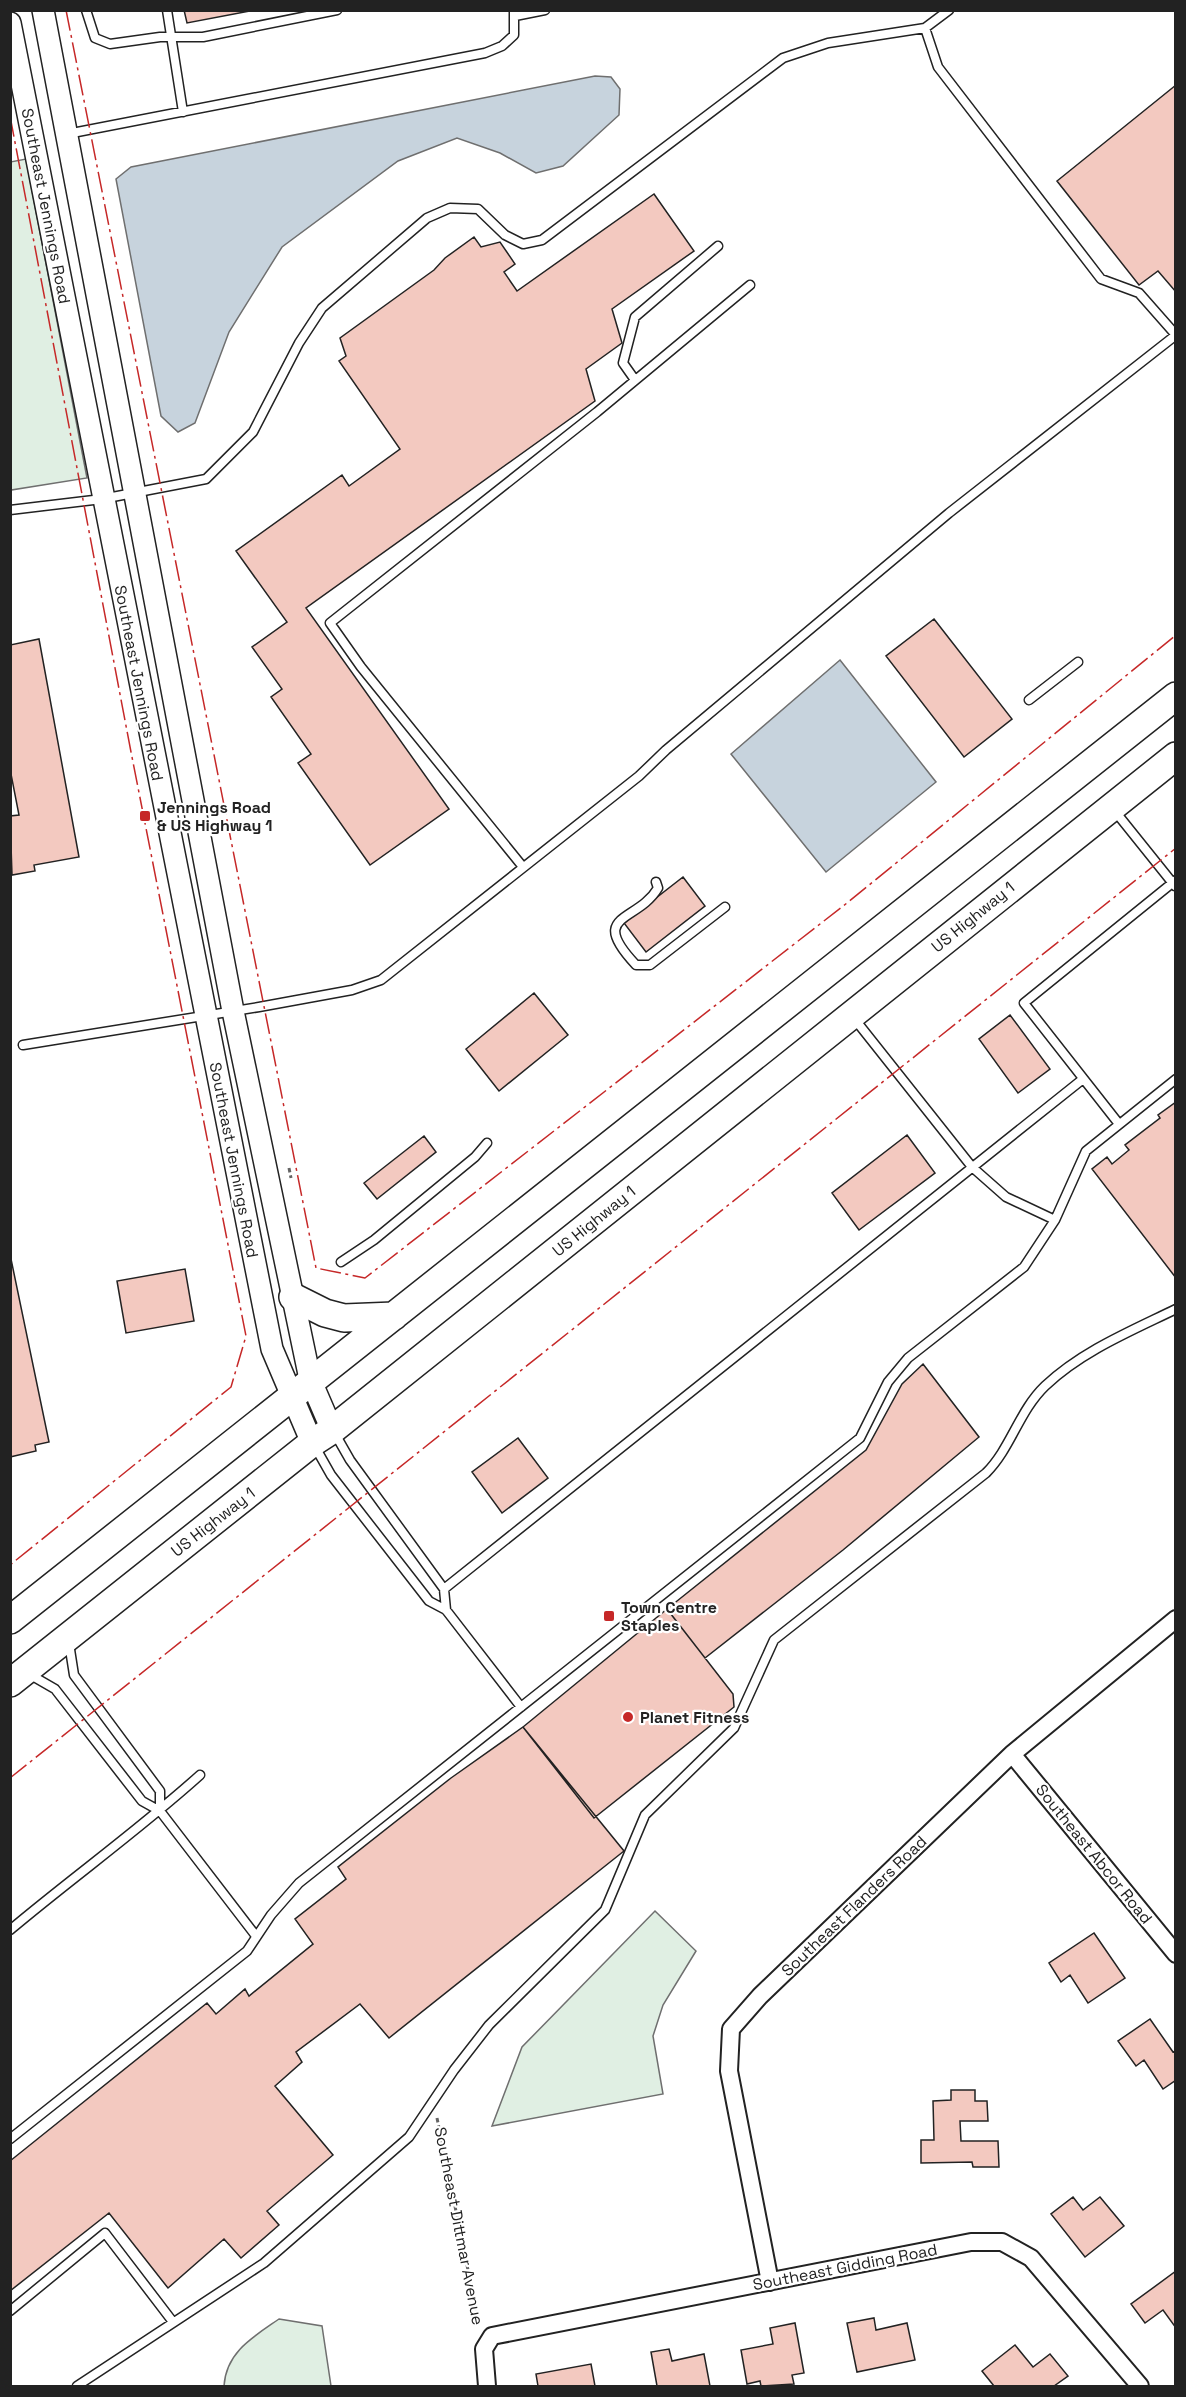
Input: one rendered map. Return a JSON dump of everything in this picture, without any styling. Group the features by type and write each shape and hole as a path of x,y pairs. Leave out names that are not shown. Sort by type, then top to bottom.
{"main road":[{"path":"10,1620 1176,696"},
{"name":"US Highway 1","path":"17,1677 1176,756"},
{"path":"293,1297 325,1313 344,1318 394,1316"}],"street":[{"name":"Southeast Jennings Road","path":"43,10 233,1011 293,1297 300,1388"},
{"name":"Southeast Jennings Road","path":"10,23 102,499 272,1349 300,1388 322,1436"},
{"name":"Southeast Flanders Road","path":"770,2282 729,2071 731,2030 760,1996 1012,1754 1176,1619"},
{"name":"Southeast Abcor Road","path":"1012,1754 1176,1954"},
{"name":"Southeast Gidding Road","path":"488,2342 971,2242 1002,2242 1031,2258 1140,2386"},
{"name":"Southeast Dittmar Avenue","path":"487,2386 488,2342"}],"lane":[{"path":"86,10 92,33 100,42 110,44 170,37 203,37 337,10"},
{"path":"167,10 183,112"},
{"path":"66,134 485,53 502,46 514,35 514,13 545,10"},
{"path":"10,510 102,499 206,479 253,432 299,343 322,308 427,218 450,208 478,209 506,235 523,244 542,240 783,58 828,43 925,28 949,10"},
{"path":"23,1045 352,990 381,980 639,776 666,750 948,513 1176,335 1139,292 1101,279 938,67 925,28"},
{"path":"635,380 623,363 635,317 718,246"},
{"path":"524,867 361,667 330,623 635,380 750,285"},
{"path":"1029,700 1078,662"},
{"path":"1112,807 1174,883 1024,1003 1119,1124"},
{"path":"656,882 658,888 654,895 619,921 615,934 617,945 636,964 650,965 724,907"},
{"path":"851,1015 972,1167 1006,1197 1055,1220"},
{"path":"444,1589 1083,1078"},
{"path":"10,2139 247,1950 271,1915 299,1883 860,1438 888,1382 908,1358 1024,1267 1055,1220 1086,1151 1176,1078"},
{"path":"341,1262 374,1240 476,1157 487,1143"},
{"path":"77,2386 264,2263 371,2174 409,2137 454,2070 489,2025 605,1910 645,1815 734,1728 774,1640 986,1473 1000,1459 1019,1420 1045,1386 1102,1344 1176,1309"},
{"path":"322,1436 350,1460 444,1589 446,1610"},
{"path":"322,1436 332,1475 429,1601 446,1610 521,1707"},
{"path":"68,1637 74,1675 160,1791 160,1811"},
{"path":"17,1677 55,1689 142,1801 160,1811 256,1936"},
{"path":"10,1930 80,1872 160,1811 200,1775"},
{"path":"10,2311 105,2233 173,2322"}],"path":[{"path":"289,1168 291,1178"},
{"name":"Southeast Dittmar Avenue","path":"432,2105 439,2121 488,2342"}],"green space":[{"path":"26,159 87,478 11,490 10,162"},
{"path":"655,1911 696,1951 663,2005 653,2036 663,2094 492,2126 522,2047"},
{"path":"279,2319 322,2326 331,2386 224,2386 226,2374 235,2355 251,2339"}],"shaded area":[{"path":"595,76 611,77 620,89 619,115 563,166 536,173 500,153 457,138 398,161 282,247 229,332 195,423 178,432 161,416 116,179 131,167"},
{"path":"840,660 936,782 826,872 731,754"}],"building":[{"path":"184,10 255,10 187,23"},
{"path":"1176,85 1176,292 1158,271 1139,285 1057,181"},
{"path":"654,194 694,251 612,309 622,343 586,369 595,401 306,608 449,809 370,865 298,763 311,754 271,697 282,689 252,647 287,622 236,551 342,475 349,486 400,449 339,361 346,356 340,338 434,270 445,258 474,237 481,247 500,242 515,264 504,272 517,291"},
{"path":"934,619 1012,719 964,757 886,656"},
{"path":"39,639 79,857 34,865 35,871 12,875 10,816 19,815 10,769 10,645"},
{"path":"683,877 705,906 646,952 624,923"},
{"path":"534,993 568,1035 499,1091 466,1049"},
{"path":"1010,1015 1050,1069 1018,1093 979,1039"},
{"path":"1176,1102 1176,1278 1092,1169 1107,1157 1112,1164 1129,1150 1125,1145 1160,1118 1158,1115"},
{"path":"907,1135 935,1173 859,1230 832,1193"},
{"path":"424,1136 436,1152 377,1199 364,1183"},
{"path":"11,1259 49,1442 35,1445 36,1451 10,1457"},
{"path":"185,1269 194,1321 126,1333 117,1281"},
{"path":"923,1364 979,1437 843,1550 705,1658 667,1609 866,1450 902,1384"},
{"path":"518,1438 548,1478 502,1513 472,1472"},
{"name":"Planet Fitness","path":"667,1609 733,1694 734,1707 594,1818 523,1727"},
{"path":"523,1727 624,1851 389,2038 360,2004 296,2052 302,2062 275,2086 333,2155 267,2211 279,2225 241,2258 224,2239 168,2288 109,2213 10,2291 10,2161 207,2003 216,2014 245,1989 249,1996 313,1944 295,1919 346,1879 338,1867 451,1778"},
{"path":"1094,1933 1125,1978 1088,2003 1070,1975 1061,1982 1049,1963"},
{"path":"1150,2019 1173,2052 1176,2051 1176,2080 1163,2089 1144,2060 1136,2066 1118,2041"},
{"path":"951,2090 975,2090 975,2101 987,2101 988,2121 960,2121 961,2141 998,2141 999,2167 973,2167 972,2162 921,2163 921,2140 934,2140 933,2101 951,2100"},
{"path":"1073,2197 1083,2210 1100,2197 1124,2226 1085,2257 1051,2214"},
{"path":"1176,2271 1176,2328 1163,2310 1145,2323 1131,2304"},
{"path":"874,2318 876,2330 907,2323 915,2360 857,2372 847,2323"},
{"path":"795,2323 804,2373 792,2375 794,2384 761,2386 760,2381 747,2384 741,2350 773,2344 770,2328"},
{"path":"1015,2345 1033,2367 1050,2354 1068,2376 1054,2386 994,2386 982,2371"},
{"path":"669,2349 672,2361 704,2354 710,2386 657,2386 651,2352"},
{"path":"591,2364 595,2386 538,2386 536,2374"}],"power":[{"path":"66,10 316,1268 365,1278 847,903 1176,635"},
{"path":"10,116 131,752 246,1336 231,1387 10,1565"},
{"path":"10,1778 1176,848"}],"place":[{"name":"Jennings Road & US Highway 1","path":"145,816"},
{"name":"Town Centre Staples","path":"609,1616"},
{"name":"Planet Fitness","path":"628,1717"}]}
